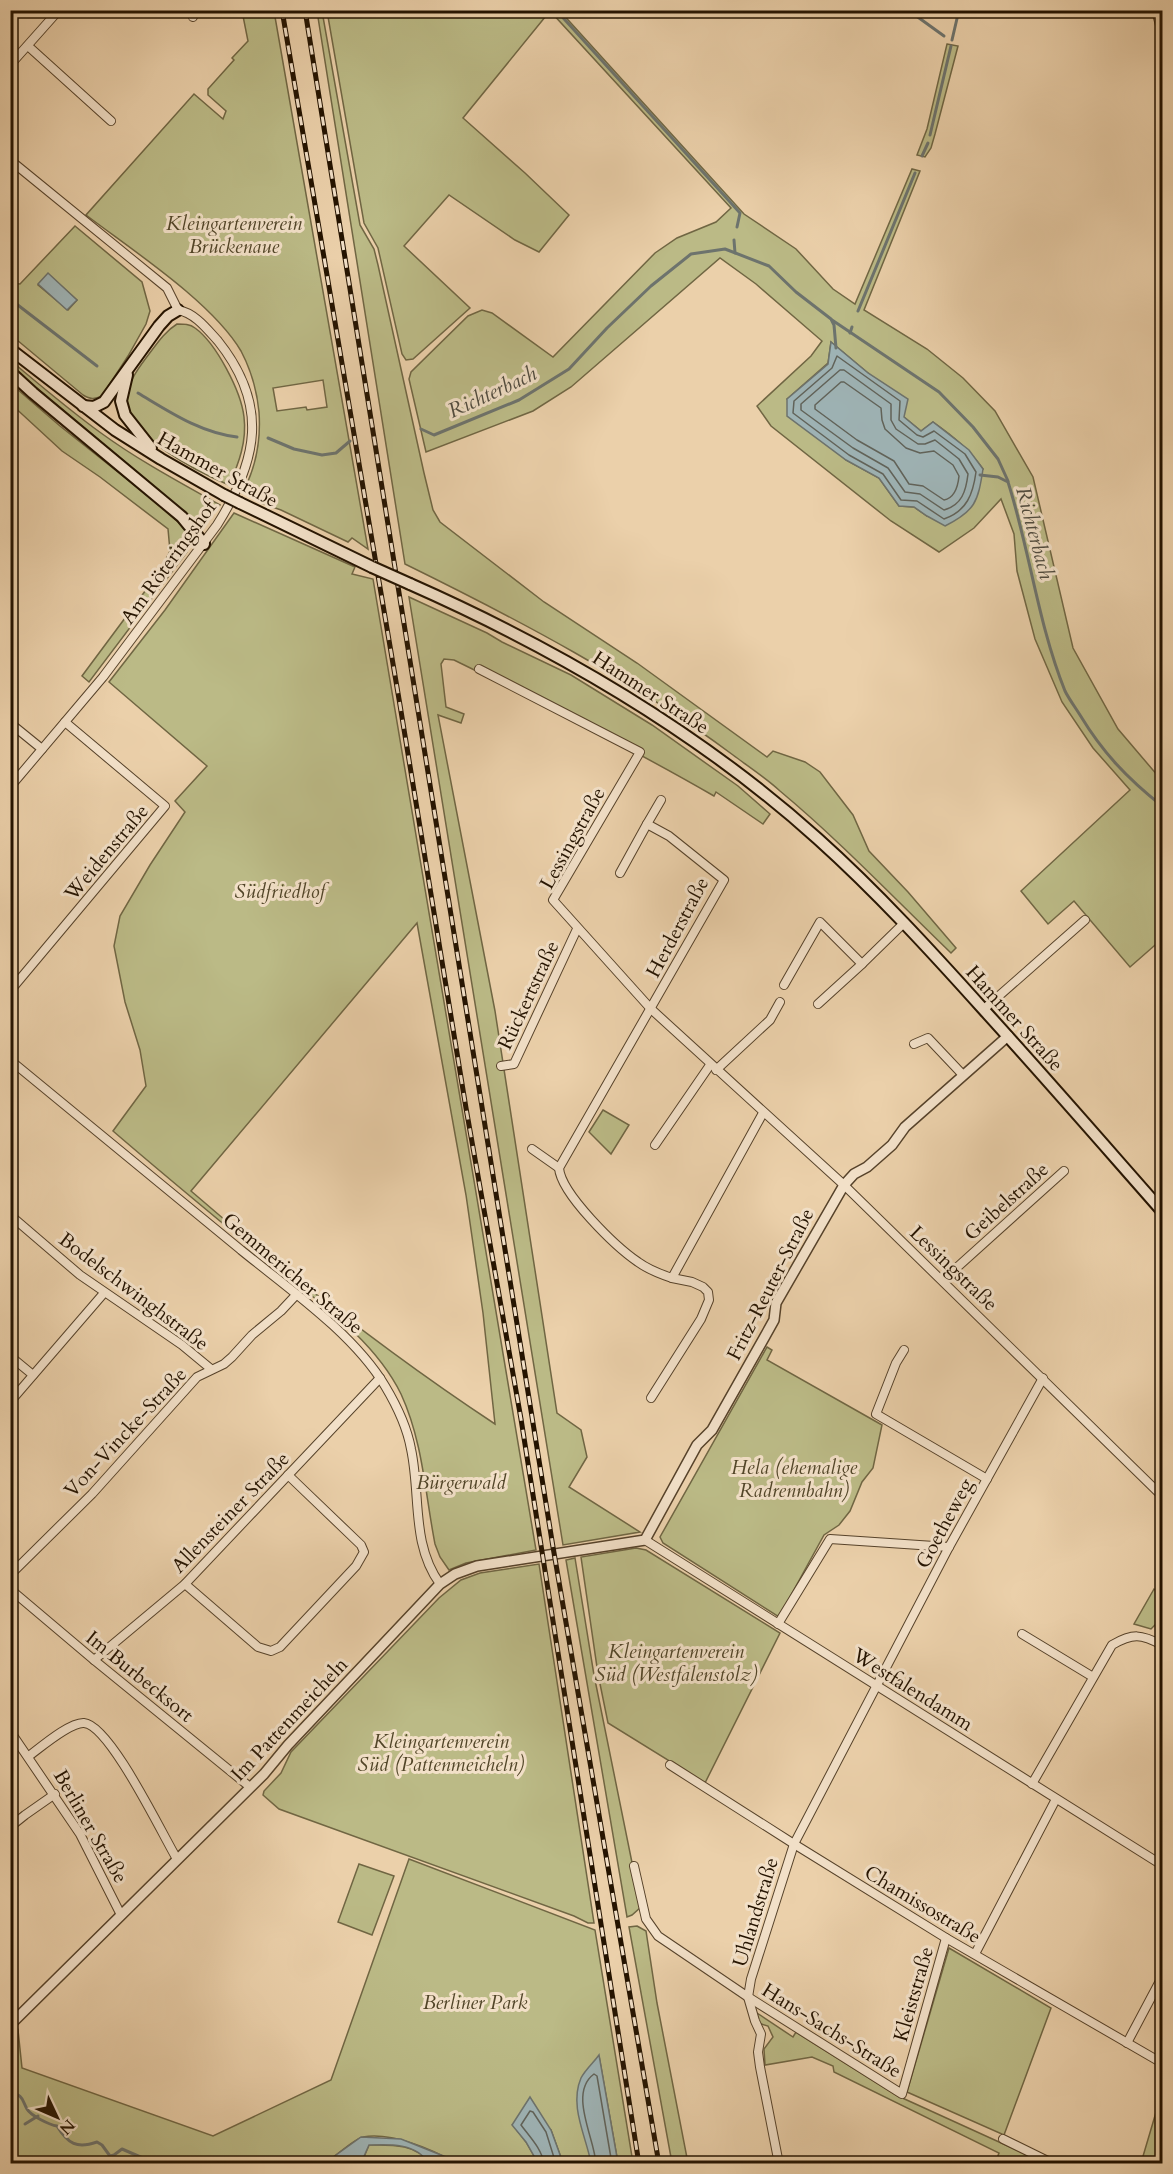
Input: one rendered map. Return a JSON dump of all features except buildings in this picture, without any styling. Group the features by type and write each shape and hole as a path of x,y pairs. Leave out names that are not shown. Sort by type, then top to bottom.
{"main road":[{"path":"82,406 94,407 104,402 159,326 168,316 178,310"},
{"name":"Hammer Straße","path":"10,349 82,406 161,459 240,503 372,567 462,607 587,671 706,750 818,839 904,923 984,1009 1162,1211"},
{"path":"127,371 121,401 125,415 133,428 161,459"},
{"path":"10,372 182,517 204,543"}],"street":[{"path":"10,65 59,10"},
{"path":"1156,10 1162,33"},
{"path":"28,46 111,122"},
{"path":"10,160 167,288 178,310"},
{"name":"Am Röteringshof","path":"10,787 139,631 227,509 244,475 251,451 253,423 244,387 229,356 202,324 190,314 178,310"},
{"name":"Lessingstraße","path":"479,669 640,752 553,900 651,1009 943,1280 1162,1496"},
{"name":"Weidenstraße","path":"10,991 165,806 65,722"},
{"path":"10,723 42,749"},
{"path":"620,873 661,800"},
{"name":"Herderstraße","path":"647,824 669,836 724,880 651,1009"},
{"path":"984,1009 1084,920"},
{"path":"784,985 820,922 862,964"},
{"path":"818,1004 904,923"},
{"name":"Rückertstraße","path":"501,1066 514,1065 577,929"},
{"path":"655,1145 713,1067 770,1020 780,1002"},
{"path":"651,1009 559,1167 561,1179 572,1195 584,1211 619,1247 640,1264 672,1278 692,1282 708,1292 709,1300 701,1319 651,1398"},
{"name":"Fritz-Reuter-Straße","path":"645,1540 697,1445 712,1430 735,1391 774,1320 776,1304 843,1185 892,1145 905,1127 1008,1036"},
{"path":"914,1044 928,1038 963,1075"},
{"name":"Gemmericher Straße","path":"10,1060 354,1345 380,1378 398,1409 411,1449 422,1547 429,1569 440,1584"},
{"path":"672,1278 763,1113"},
{"path":"532,1149 559,1167"},
{"name":"Geibelstraße","path":"943,1280 1064,1172"},
{"name":"Bodelschwinghstraße","path":"10,1215 80,1275 182,1345 211,1369"},
{"path":"10,1402 104,1293"},
{"name":"Von-Vincke-Straße","path":"10,1575 92,1494 197,1377 224,1364 296,1295"},
{"path":"904,1350 876,1414 987,1479"},
{"path":"10,1356 33,1375"},
{"name":"Allensteiner Straße","path":"94,1660 185,1584 380,1378"},
{"name":"Goetheweg","path":"875,1685 1043,1378"},
{"path":"185,1584 258,1647 271,1651 280,1647 363,1557 361,1545 288,1475"},
{"path":"778,1624 830,1539 949,1547"},
{"name":"Im Pattenmeicheln","path":"10,2025 250,1787 440,1584 455,1574 477,1566 645,1540"},
{"name":"Westfalendamm","path":"645,1540 1162,1865"},
{"name":"Im Burbecksort","path":"10,1589 250,1787"},
{"path":"1022,1634 1093,1677"},
{"path":"1032,1784 1112,1645 1126,1637 1139,1635 1162,1645"},
{"name":"Uhlandstraße","path":"779,2163 760,2067 758,2052 761,2034 748,1997 751,1979 794,1844 875,1685"},
{"name":"Berliner Straße","path":"29,1756 72,1725 82,1722 92,1725 101,1732 123,1763 177,1859"},
{"name":"Berliner Straße","path":"10,1731 81,1834 121,1915"},
{"name":"Chamissostraße","path":"670,1765 946,1938 1162,2063"},
{"path":"10,1827 55,1794"},
{"path":"975,1954 1056,1799"},
{"name":"Hans-Sachs-Straße","path":"634,1866 646,1919 658,1936 748,1997 902,2094"},
{"name":"Kleiststraße","path":"902,2094 946,1938"},
{"path":"1127,2043 1162,1977"},
{"path":"1003,2139 1054,2163"}],"green space":[{"name":"Kleingartenverein Brückenaue","path":"242,11 274,11 368,549 352,538 348,542 261,503 243,492 254,463 259,422 255,388 241,351 211,314 191,296 148,260 86,215 194,94 223,119 226,111 208,95 208,89 248,41","holes":["323,380 327,407 277,411 273,388"]},
{"path":"317,11 322,11 360,225 374,249 424,473 433,510 440,522 544,602 637,663 767,757 773,751 805,762 820,772 853,815 869,851 956,948 951,953 802,810 763,777 694,727 574,652 405,564"},
{"path":"327,11 550,11 463,118 569,215 539,252 515,240 449,195 404,246 470,308 413,359 406,360 402,354 378,248 364,223"},
{"path":"550,11 560,11 744,214 796,249 833,289 855,304 912,169 920,171 864,310 927,349 963,378 995,411 1033,477 1073,648 1118,729 1158,776 1162,773 1162,939 1130,967 1074,901 1048,924 1021,891 1130,790 1093,748 1062,702 1035,639 1017,571 1014,534 1001,499 974,528 939,552 891,521 771,426 757,406 811,356 822,341 756,284 720,258 571,387 533,411 426,452 409,379 411,372 468,316 482,310 492,313 553,357 655,253 677,238 716,222 731,208","holes":["831,342 868,373 904,417 921,431 933,422 960,443 983,469 927,516 914,507 899,506 879,478 846,460 787,399 828,363"]},
{"path":"947,44 958,46 931,148 925,157 917,155 927,129"},
{"path":"75,226 142,282 150,311 146,324 102,396 92,398 83,395 11,335 11,283 20,284","holes":["48,274 77,300 68,310 38,285"]},
{"path":"177,324 195,328 211,345 233,381 242,406 245,426 243,443 229,485 201,472 166,451 138,426 130,413 127,393 133,377 160,339"},
{"path":"10,360 115,443 220,505 208,516 193,520 11,368"},
{"path":"10,383 172,515 189,535 190,543 187,552 89,682 82,676 160,571 170,551 168,529 62,451 11,404"},
{"name":"Südfriedhof","path":"234,513 355,567 352,574 373,579 536,1550 466,1563 449,1570 435,1544 419,1449 408,1412 401,1394 375,1354 341,1320 113,1131 146,1086 140,1050 125,1002 114,946 120,916 185,812 175,801 207,766 109,682 165,610","holes":["417,923 466,1195 483,1313 495,1424 416,1370 339,1312 191,1191"]},
{"path":"409,597 571,675 652,725 738,786 770,814 763,824 716,792 714,796 520,692 454,660 444,659 441,664 446,707 464,714 461,723 438,715 495,1011 557,1413 581,1430 587,1457 569,1487 640,1532 563,1545"},
{"path":"603,1110 629,1125 611,1154 589,1132"},
{"name":"Hela (ehemalige Radrennbahn)","path":"767,1347 772,1350 767,1360 882,1425 873,1468 862,1482 850,1511 839,1525 824,1535 779,1617 663,1543 660,1537"},
{"name":"Kleingartenverein Süd (Westfalenstolz)","path":"636,1548 646,1550 780,1633 705,1783 608,1723 598,1674 581,1557"},
{"path":"575,1558 594,1675 641,1907 627,1917 566,1560"},
{"name":"Kleingartenverein Süd (Pattenmeicheln)","path":"539,1564 594,1923 588,1923 279,1809 263,1795 281,1773 291,1752 439,1598 461,1580 480,1573"},
{"path":"1154,1589 1162,1595 1162,1618 1151,1629 1134,1624"},
{"name":"Berliner Park","path":"409,1859 595,1930 633,2163 618,2163 599,2056 591,2163 563,2163 551,2130 513,2125 538,2163 456,2163 435,2152 399,2139 374,2136 359,2138 325,2163 18,2163 17,2156 11,2149 15,2139 11,2136 11,2037 18,2030 22,2068 213,2136 331,2080"},
{"path":"359,1864 394,1876 372,1935 338,1922"},
{"path":"637,1926 646,1931 657,2003 688,2163 672,2163 629,1927"},
{"path":"949,1948 1051,2008 1004,2135 907,2092"},
{"path":"757,2013 793,2037 796,2032 898,2096 1045,2163 995,2163 999,2153 834,2072 833,2066 812,2057 765,2065 764,2049 773,2037 768,2026 758,2023"},
{"path":"1162,2092 1162,2163 1141,2163"},
{"path":"369,2145 402,2146 417,2152 428,2163 361,2164"}],"water":[{"path":"48,273 77,300 67,310 38,284"},
{"path":"831,342 868,373 908,399 904,417 921,431 933,422 969,450 983,469 977,498 969,510 955,521 945,526 914,507 899,506 879,478 846,460 787,416 787,399 828,364"},
{"path":"599,2055 618,2163 591,2163 578,2110 577,2099 581,2078"},
{"path":"530,2097 551,2130 563,2163 538,2163 526,2142 512,2125"},
{"path":"361,2137 401,2139 456,2163 428,2163 417,2152 402,2146 369,2145 361,2163 325,2163"}],"waterway":[{"path":"556,10 740,213 737,227"},
{"path":"908,10 944,36"},
{"path":"952,40 959,10"},
{"path":"930,135 951,46"},
{"path":"922,156 928,143"},
{"path":"858,311 915,173"},
{"path":"734,240 735,253"},
{"name":"Richterbach","path":"421,429 434,435 519,400 569,369 651,286 691,254 725,249 769,266 796,292 831,319 834,325 836,348"},
{"name":"Richterbach","path":"10,299 97,366"},
{"path":"832,320 939,392 973,427 998,459 1008,481"},
{"name":"Richterbach","path":"850,333 852,327"},
{"name":"Richterbach","path":"138,393 197,426 237,437"},
{"name":"Richterbach","path":"268,438 294,449 322,455 336,453 350,441"},
{"name":"Richterbach","path":"980,475 998,477 1008,482 1048,640 1067,694 1107,753 1127,775 1162,806"},
{"path":"10,2092 20,2096 32,2114 57,2126 69,2141 78,2145 97,2142 110,2156 122,2149 152,2162 170,2164"},
{"path":"25,2124 38,2116"},
{"path":"177,2164 187,2161 214,2164"}],"railway":[{"path":"282,10 466,1108 521,1419 639,2164"},
{"path":"305,10 553,1547 659,2164"}],"park label":[{"name":"Bürgerwald","path":"461,1482"}]}
